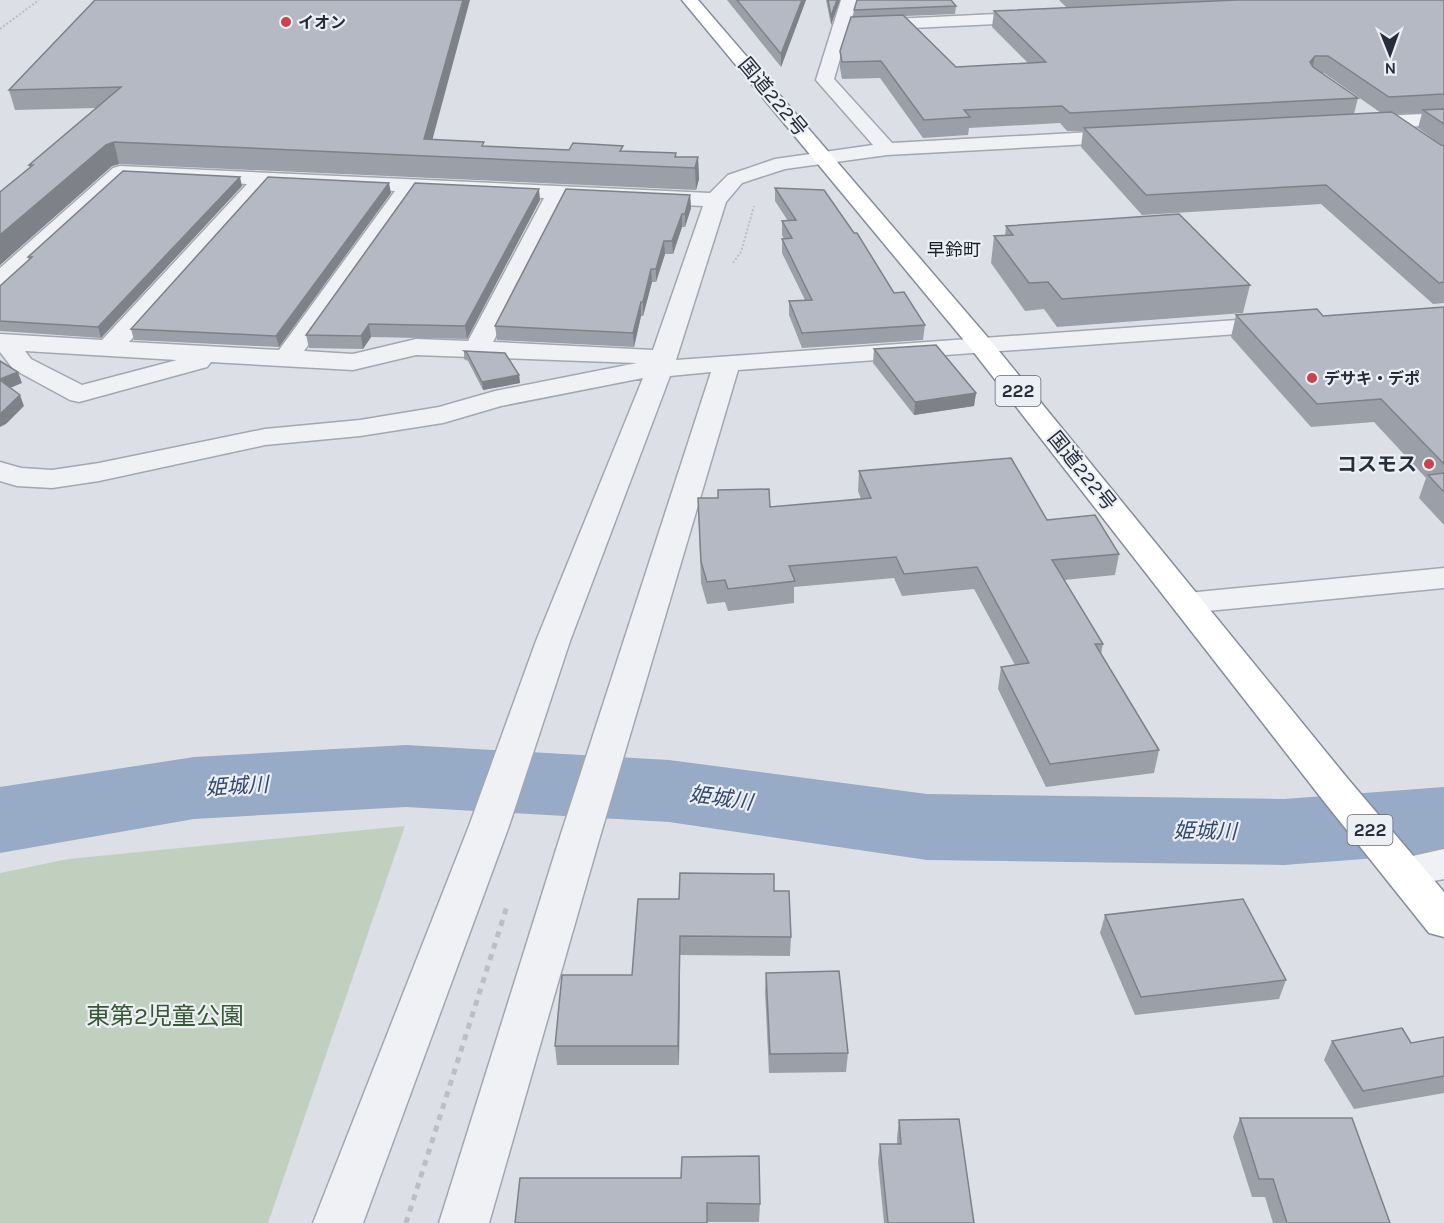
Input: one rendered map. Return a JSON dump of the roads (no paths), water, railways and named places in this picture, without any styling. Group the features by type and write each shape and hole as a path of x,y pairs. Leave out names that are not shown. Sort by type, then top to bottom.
{"highway":[{"name":"国道222号","path":"690,0 981,345 1335,789 1444,921"}],"street":[{"path":"849,0 825,80 887,149"},
{"path":"842,26 1053,16"},
{"path":"1352,104 1418,140"},
{"path":"1342,124 1444,119"},
{"path":"338,1223 489,826 553,641 661,363 716,200 735,179 782,163 887,149 1150,135"},
{"path":"0,280 120,172 716,200"},
{"path":"109,348 264,178"},
{"path":"286,358 409,186"},
{"path":"477,349 558,192"},
{"path":"3,342 353,362 416,347 477,349 661,363 727,363 1302,322"},
{"path":"3,342 22,364 79,394 223,355"},
{"path":"0,471 17,477 52,479 99,472 265,437 360,428 443,415 495,399 661,363"},
{"path":"464,1223 606,751 727,363"},
{"path":"1187,603 1444,578"},
{"path":"1404,872 1444,864"}],"waterway":[{"name":"姫城川","path":"0,820 194,788 406,776 669,791 927,827 1284,832 1444,820"}],"place":[{"name":"イオン","path":"286,22"},
{"name":"デサキ・デポ","path":"1312,378"},
{"name":"コスモス","path":"1429,464"}],"district":[{"name":"早鈴町","path":"954,250"}],"park label":[{"name":"東第2児童公園","path":"165,1016"}]}
